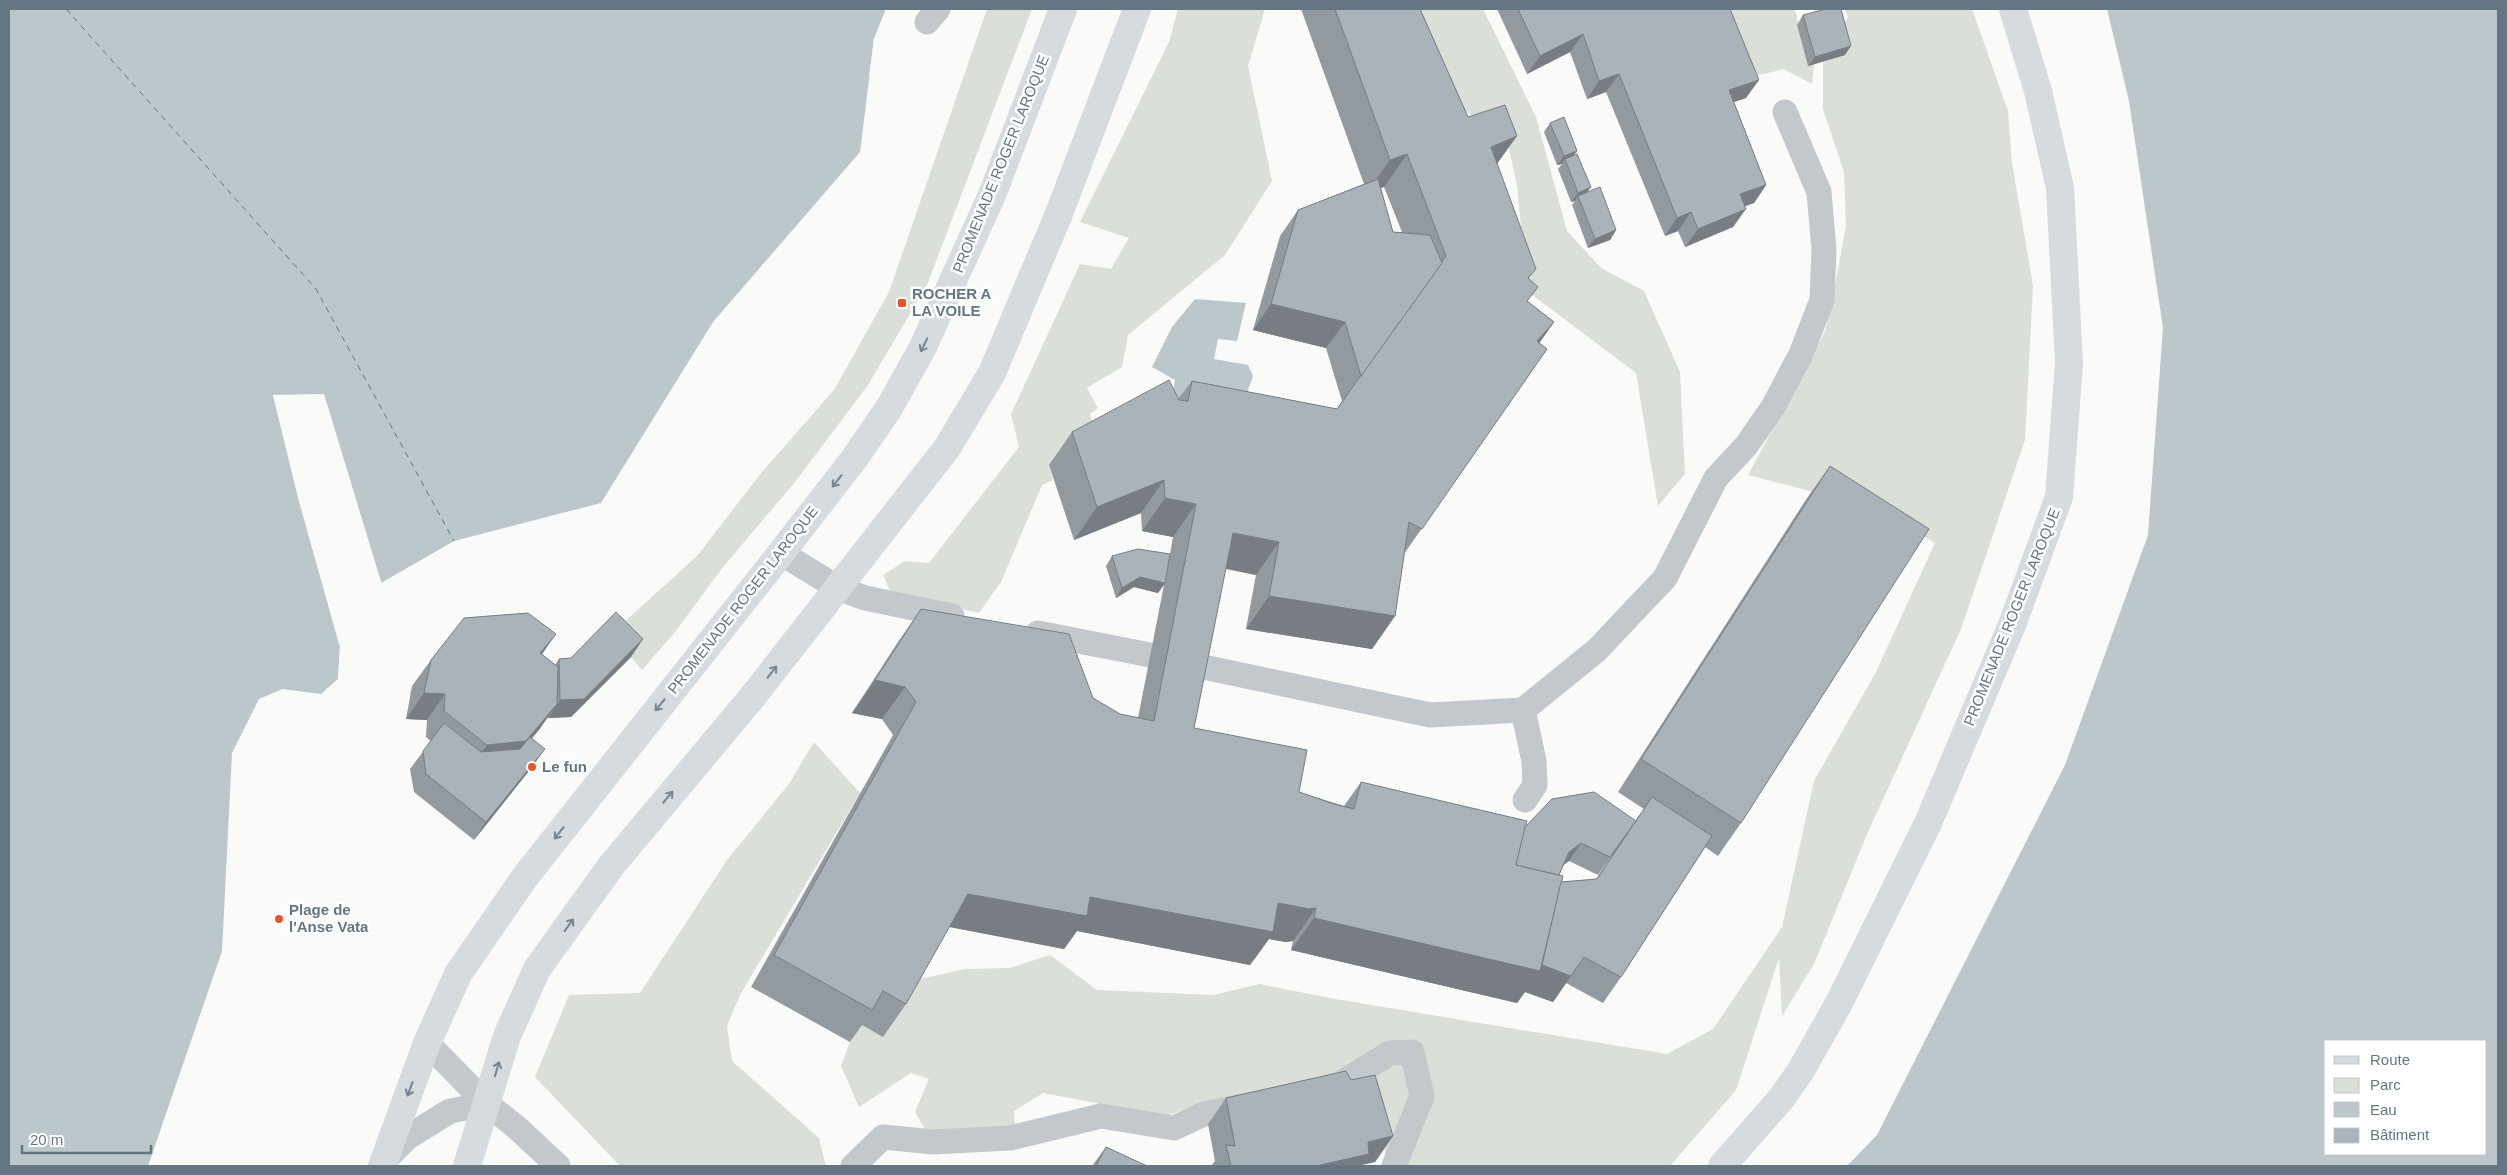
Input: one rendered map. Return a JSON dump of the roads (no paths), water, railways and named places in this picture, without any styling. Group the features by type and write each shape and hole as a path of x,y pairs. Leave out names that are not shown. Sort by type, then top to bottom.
{"main road":[{"name":"PROMENADE ROGER LAROQUE","path":"383,1164 427,1043 458,974 525,877 854,459 889,408 922,349 992,195 1063,9"},
{"path":"467,1166 507,1036 537,969 611,866 754,695 948,448 992,372 1058,216 1137,9"},
{"name":"PROMENADE ROGER LAROQUE","path":"1722,1166 1781,1099 1800,1072 1840,1003 1928,823 2012,625 2060,497 2069,364 2060,188 2038,91 2013,9"}],"lane":[{"path":"1189,664 1430,715 1523,710 1597,650 1665,578 1716,478 1746,446 1773,407 1801,354 1822,300 1824,250 1819,192 1786,112"},
{"path":"781,553 838,588 865,598 977,621"},
{"path":"1014,628 1150,655"},
{"path":"1523,710 1534,761 1535,785 1525,800"},
{"path":"427,1043 487,1104 515,1126 558,1166"},
{"path":"1296,1095 1333,1088 1390,1052 1412,1052 1422,1096 1394,1166"},
{"path":"853,1166 883,1137 932,1142 1010,1138 1101,1116 1174,1128 1204,1114 1269,1101"},
{"path":"383,1164 408,1138 450,1111 487,1104"}],"water":[{"path":"9,9 886,9 874,39 860,152 713,322 601,503 454,541 381,583 324,395 273,395 299,501 340,647 338,679 321,694 282,689 259,699 232,753 222,951 148,1166 9,1166"},
{"path":"2107,9 2498,9 2498,1166 1847,1166 1877,1135 2065,765 2148,535 2163,328 2129,101"},
{"path":"1195,299 1246,303 1237,341 1218,339 1214,359 1248,365 1253,376 1246,396 1169,413 1175,380 1152,367 1172,327"}],"place":[{"name":"ROCHER A LA VOILE","path":"902,303"},
{"name":"Le fun","path":"532,767"},
{"name":"Plage de l'Anse Vata","path":"279,919"}]}
